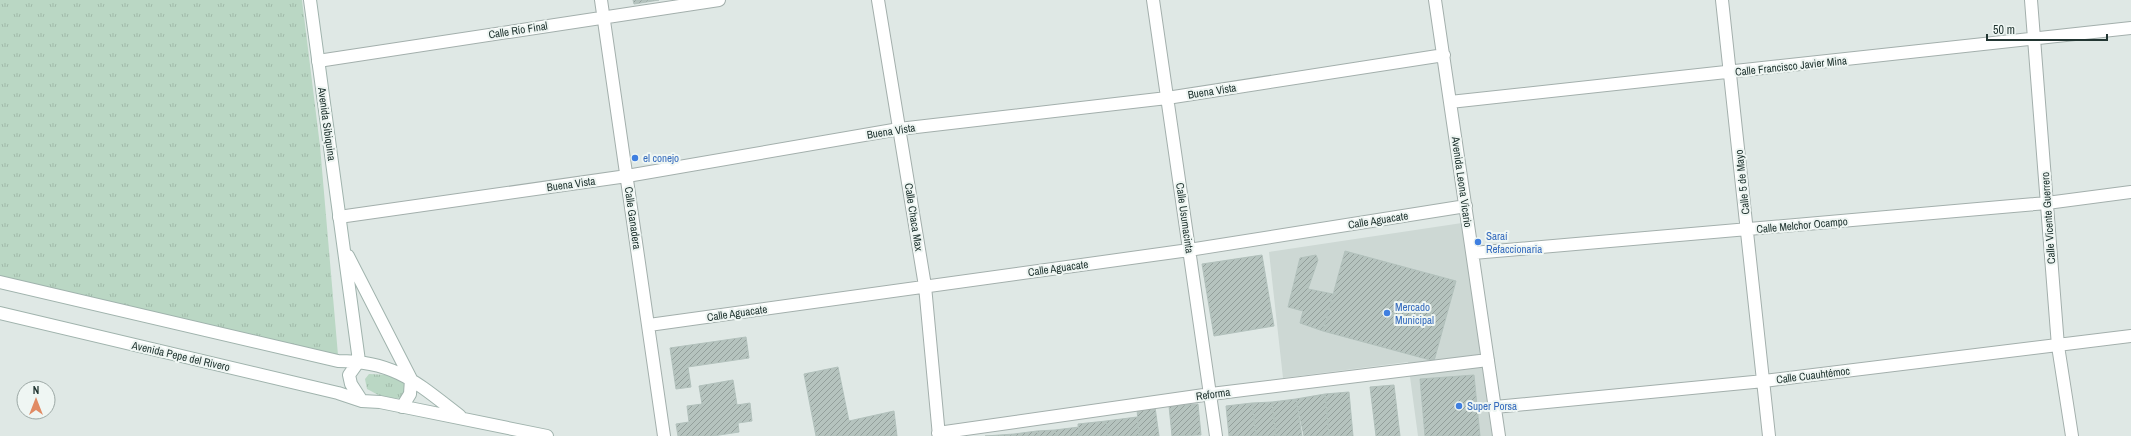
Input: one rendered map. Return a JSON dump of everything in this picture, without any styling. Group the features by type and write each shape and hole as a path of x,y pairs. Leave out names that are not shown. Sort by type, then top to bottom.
{"street":[{"name":"Avenida Sibiquina","path":"310,0 359,361"},
{"name":"Calle Ganadera","path":"601,0 664,436"},
{"name":"Calle Río Final","path":"318,62 604,16 719,0"},
{"name":"Calle Chaca Max","path":"878,0 925,286 939,435"},
{"name":"Calle Usumacinta","path":"1153,0 1216,436"},
{"name":"Avenida Leona Vicario","path":"1435,0 1499,436"},
{"name":"Calle 5 de Mayo","path":"1722,0 1769,436"},
{"name":"Calle Vicente Guerrero","path":"2031,0 2058,346 2072,436"},
{"name":"Calle Francisco Javier Mina","path":"1450,102 2131,28"},
{"name":"Buena Vista","path":"339,217 627,176 899,129 1167,98 1444,55"},
{"name":"Calle Melchor Ocampo","path":"1473,253 2047,203 2131,192"},
{"name":"Calle Aguacate","path":"649,325 1189,250 1466,206"},
{"name":"Avenida Sibiquina","path":"343,247 411,379"},
{"path":"0,282 338,361 359,361 398,371 463,418"},
{"name":"Avenida Pepe del Rivero","path":"0,313 338,393 362,401 380,402 547,436"},
{"name":"Calle Cuauhtémoc","path":"1495,408 1764,381 2131,336"},
{"name":"Reforma","path":"939,435 1211,394 1488,360"},
{"path":"359,361 349,375 351,384 362,401"},
{"path":"402,407 410,394 411,379"}],"shaded area":[{"path":"1462,223 1492,436 1418,436 1408,362 1283,378 1269,252"}],"green space":[{"path":"0,0 302,0 320,146 338,355 0,276"},
{"path":"369,374 389,375 403,378 409,395 392,399 383,397 367,389 365,379"}],"building":[{"path":"633,0 659,0 634,4"},
{"name":"Mercado Municipal","path":"1345,251 1456,281 1434,361 1323,331"},
{"path":"1262,255 1274,326 1214,336 1202,264"},
{"path":"1316,255 1318,260 1308,289 1333,294 1323,331 1300,323 1303,311 1288,307 1300,258"},
{"path":"746,337 749,358 688,367 691,387 676,389 670,348"},
{"path":"838,367 849,421 894,411 897,436 816,436 804,374"},
{"path":"1474,375 1480,436 1425,436 1420,379"},
{"path":"733,380 737,405 750,403 752,421 738,423 739,432 713,436 678,436 676,424 689,422 687,406 702,404 699,386"},
{"path":"1394,385 1400,436 1376,436 1370,387"},
{"path":"1349,392 1353,436 1329,436 1325,394"},
{"path":"1325,394 1329,436 1304,436 1296,399"},
{"path":"1296,399 1302,436 1276,436 1272,402"},
{"path":"1272,402 1276,436 1256,436 1252,403"},
{"path":"1252,403 1256,436 1229,436 1226,406"},
{"path":"1198,404 1201,435 1172,436 1169,406"},
{"path":"1155,407 1159,436 1139,436 1137,409"},
{"path":"1137,417 1139,436 1108,436 1106,421"},
{"path":"1106,421 1108,436 1079,436 1078,424"},
{"path":"1079,427 1079,436 1056,436 1055,430"},
{"path":"1055,430 1056,436 1038,436 1037,431"},
{"path":"1037,431 1038,436 1014,436 1014,434"},
{"path":"1014,434 1014,436 985,436"}],"place":[{"name":"el conejo","path":"635,158"},
{"name":"Saraí Refaccionaria","path":"1478,242"},
{"name":"Mercado Municipal","path":"1387,313"},
{"name":"Super Porsa","path":"1459,406"}]}
